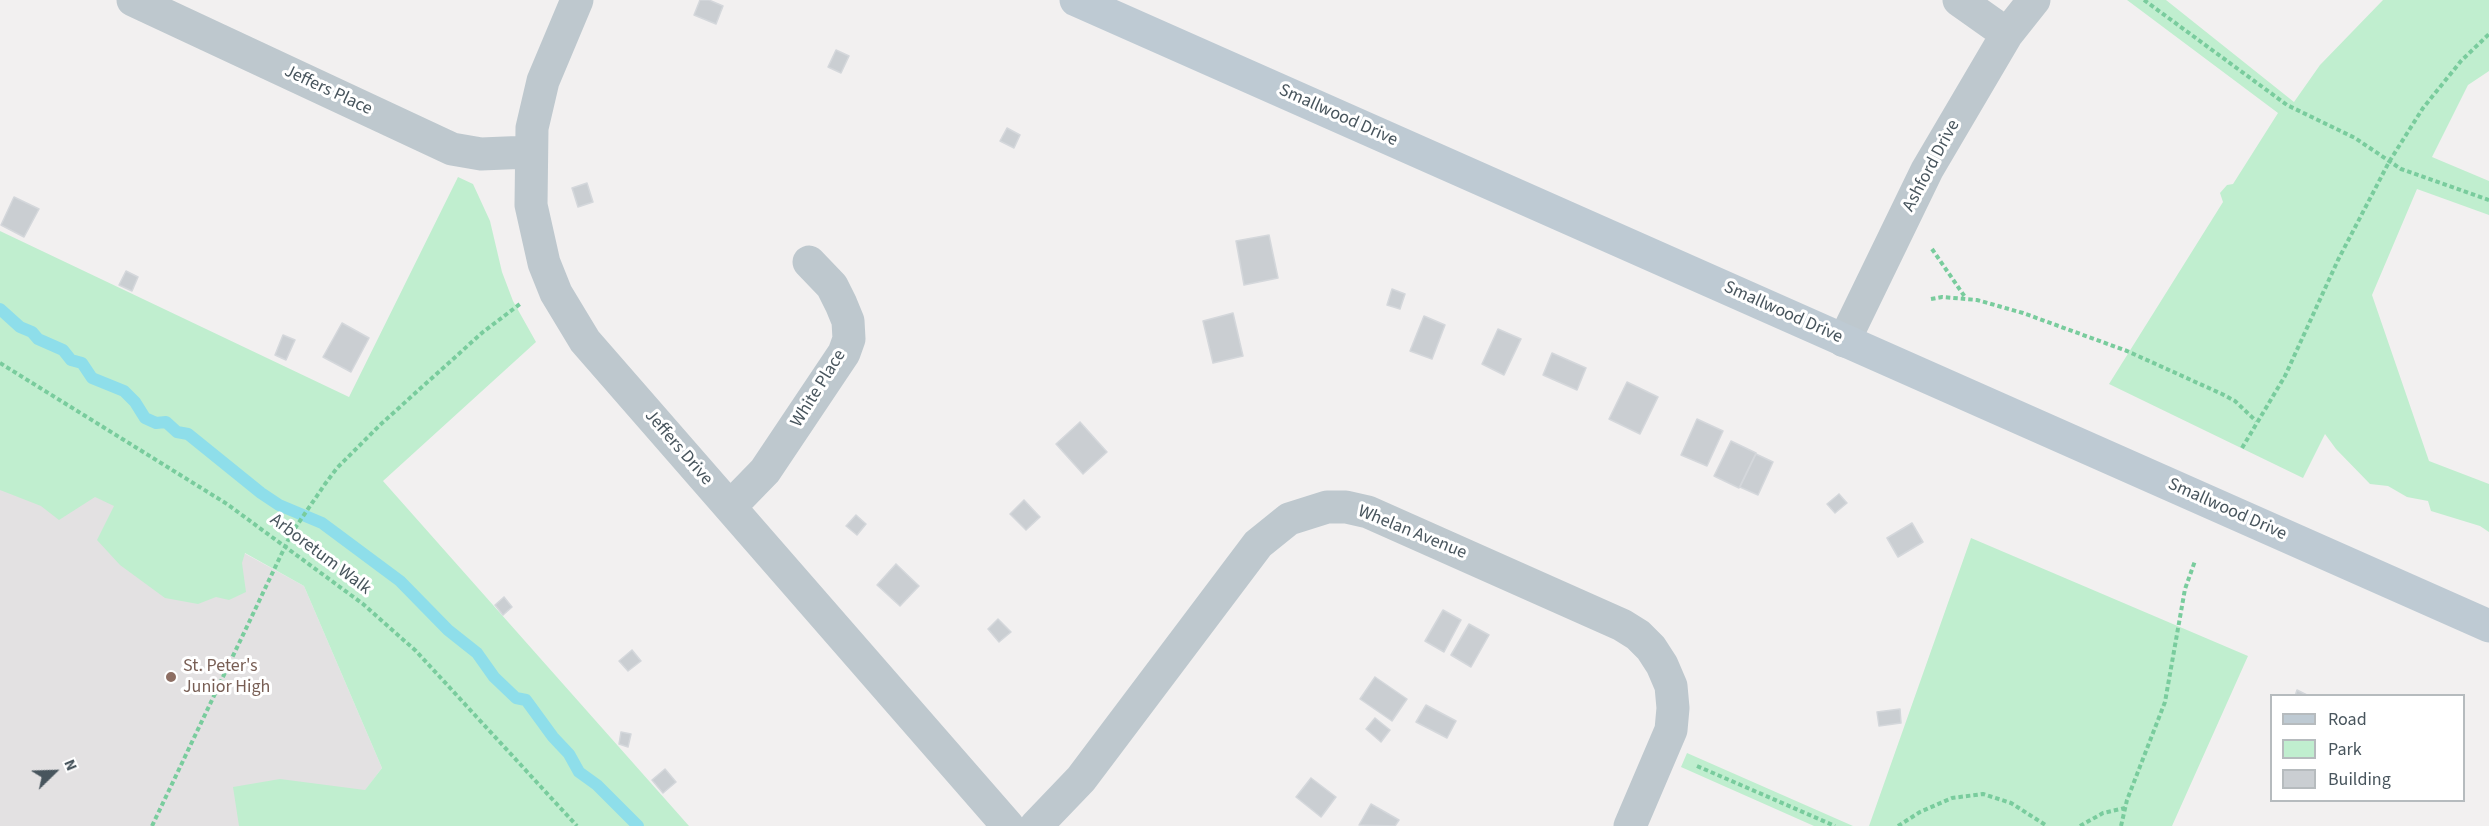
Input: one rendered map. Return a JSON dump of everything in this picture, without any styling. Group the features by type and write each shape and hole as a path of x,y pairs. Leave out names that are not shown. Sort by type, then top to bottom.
{"street":[{"name":"Jeffers Place","path":"133,0 452,149 480,154 530,153"},
{"name":"Jeffers Drive","path":"577,0 543,81 532,128 530,153 531,205 535,233 556,293 585,341 1008,826"},
{"name":"Smallwood Drive","path":"1076,0 2489,626"},
{"path":"1959,0 2007,34"},
{"name":"Ashford Drive","path":"1844,341 1927,170 2007,34 2034,0"},
{"name":"White Place","path":"730,507 765,471 844,353 849,339 848,321 832,286 808,262"},
{"name":"Whelan Avenue","path":"1036,826 1081,778 1258,544 1289,519 1328,507 1346,507 1368,512 1622,625 1652,648 1671,686 1673,708 1671,730 1630,826"}],"path":[{"path":"2144,0 2278,99 2306,116 2355,138 2401,169 2489,200"},
{"path":"2242,448 2285,376 2338,260 2389,162 2423,108 2461,62 2489,34"},
{"path":"1929,246 1965,297"},
{"path":"1932,299 1965,297 2023,313 2152,362 2235,401 2256,422"},
{"path":"152,826 291,534 337,468 381,424 483,332 520,303"},
{"name":"Arboretum Walk","path":"0,363 158,459 286,546 363,604 416,651 577,826"},
{"path":"2121,826 2125,808 2165,702 2185,589 2195,561"},
{"path":"1663,752 1835,826"},
{"path":"1898,826 1920,812 1952,798 1983,794 2011,803 2047,826"},
{"path":"2080,826 2103,813 2125,808"}],"shaded area":[{"name":"St. Peter's Junior High","path":"0,419 304,586 382,768 338,826 0,826"}],"green space":[{"path":"2127,0 2166,0 2294,102 2320,65 2383,0 2489,0 2489,71 2468,85 2432,157 2489,181 2489,215 2417,189 2372,295 2429,461 2489,484 2489,532 2480,526 2431,511 2428,501 2407,497 2388,486 2370,484 2336,449 2325,434 2303,478 2109,384 2223,202 2220,193 2227,185 2233,184 2278,113"},
{"path":"458,177 473,184 490,221 502,272 513,301 536,342 383,481 689,826 239,826 233,787 280,779 365,790 382,768 304,586 245,553 242,563 246,592 229,600 216,597 198,604 165,598 120,565 97,540 114,506 95,497 59,520 41,506 0,490 0,231 349,397"},
{"path":"1971,538 2248,656 2172,826 1869,826"},
{"path":"1687,753 1853,826 1814,826 1681,767"}],"building":[{"path":"700,0 709,0 723,6 716,24 694,15"},
{"path":"836,50 849,56 841,73 828,67"},
{"path":"1007,128 1020,135 1014,148 1000,141"},
{"path":"587,183 593,202 578,207 572,188"},
{"path":"14,197 39,209 24,237 1,225"},
{"path":"1269,235 1278,278 1244,285 1236,241"},
{"path":"126,271 138,277 132,291 119,285"},
{"path":"1392,289 1405,294 1400,309 1387,305"},
{"path":"1233,313 1243,356 1213,363 1203,321"},
{"path":"1424,316 1445,325 1432,359 1410,351"},
{"path":"342,323 369,338 351,372 323,357"},
{"path":"1498,329 1521,339 1504,375 1482,364"},
{"path":"283,335 295,340 286,360 275,355"},
{"path":"1552,353 1586,368 1577,390 1543,375"},
{"path":"1627,382 1658,397 1640,434 1609,419"},
{"path":"1697,419 1723,431 1707,466 1681,455"},
{"path":"1080,422 1107,452 1083,474 1056,444"},
{"path":"1731,441 1756,453 1739,488 1714,476"},
{"path":"1756,454 1773,462 1758,495 1740,487"},
{"path":"1839,494 1847,503 1835,513 1827,504"},
{"path":"1024,500 1040,517 1026,530 1010,514"},
{"path":"856,515 866,524 857,535 846,526"},
{"path":"1912,523 1923,542 1898,557 1887,538"},
{"path":"896,564 919,586 900,606 877,585"},
{"path":"504,597 512,607 503,615 495,605"},
{"path":"1443,610 1461,620 1444,652 1425,641"},
{"path":"998,619 1011,632 999,642 988,629"},
{"path":"1469,624 1489,635 1471,667 1451,655"},
{"path":"632,650 641,661 628,671 619,661"},
{"path":"1375,677 1407,699 1392,721 1360,699"},
{"path":"1426,705 1456,721 1447,738 1416,722"},
{"path":"1900,709 1901,723 1879,726 1877,712"},
{"path":"1375,718 1390,730 1381,742 1366,729"},
{"path":"621,732 631,734 628,747 619,744"},
{"path":"665,769 676,782 663,793 652,780"},
{"path":"1311,778 1336,797 1321,817 1296,797"},
{"path":"1371,804 1399,820 1395,826 1359,825"}],"waterway":[{"path":"0,309 38,339 63,350 71,360 82,363 92,378 124,391 135,402 145,418 156,423 166,422 177,432 188,434 261,493 279,505 322,523 400,581 448,630 477,653 494,677 516,698 526,700 553,737 569,754 579,772 597,785 638,826"}],"place":[{"name":"St. Peter's Junior High","path":"171,677"}]}
